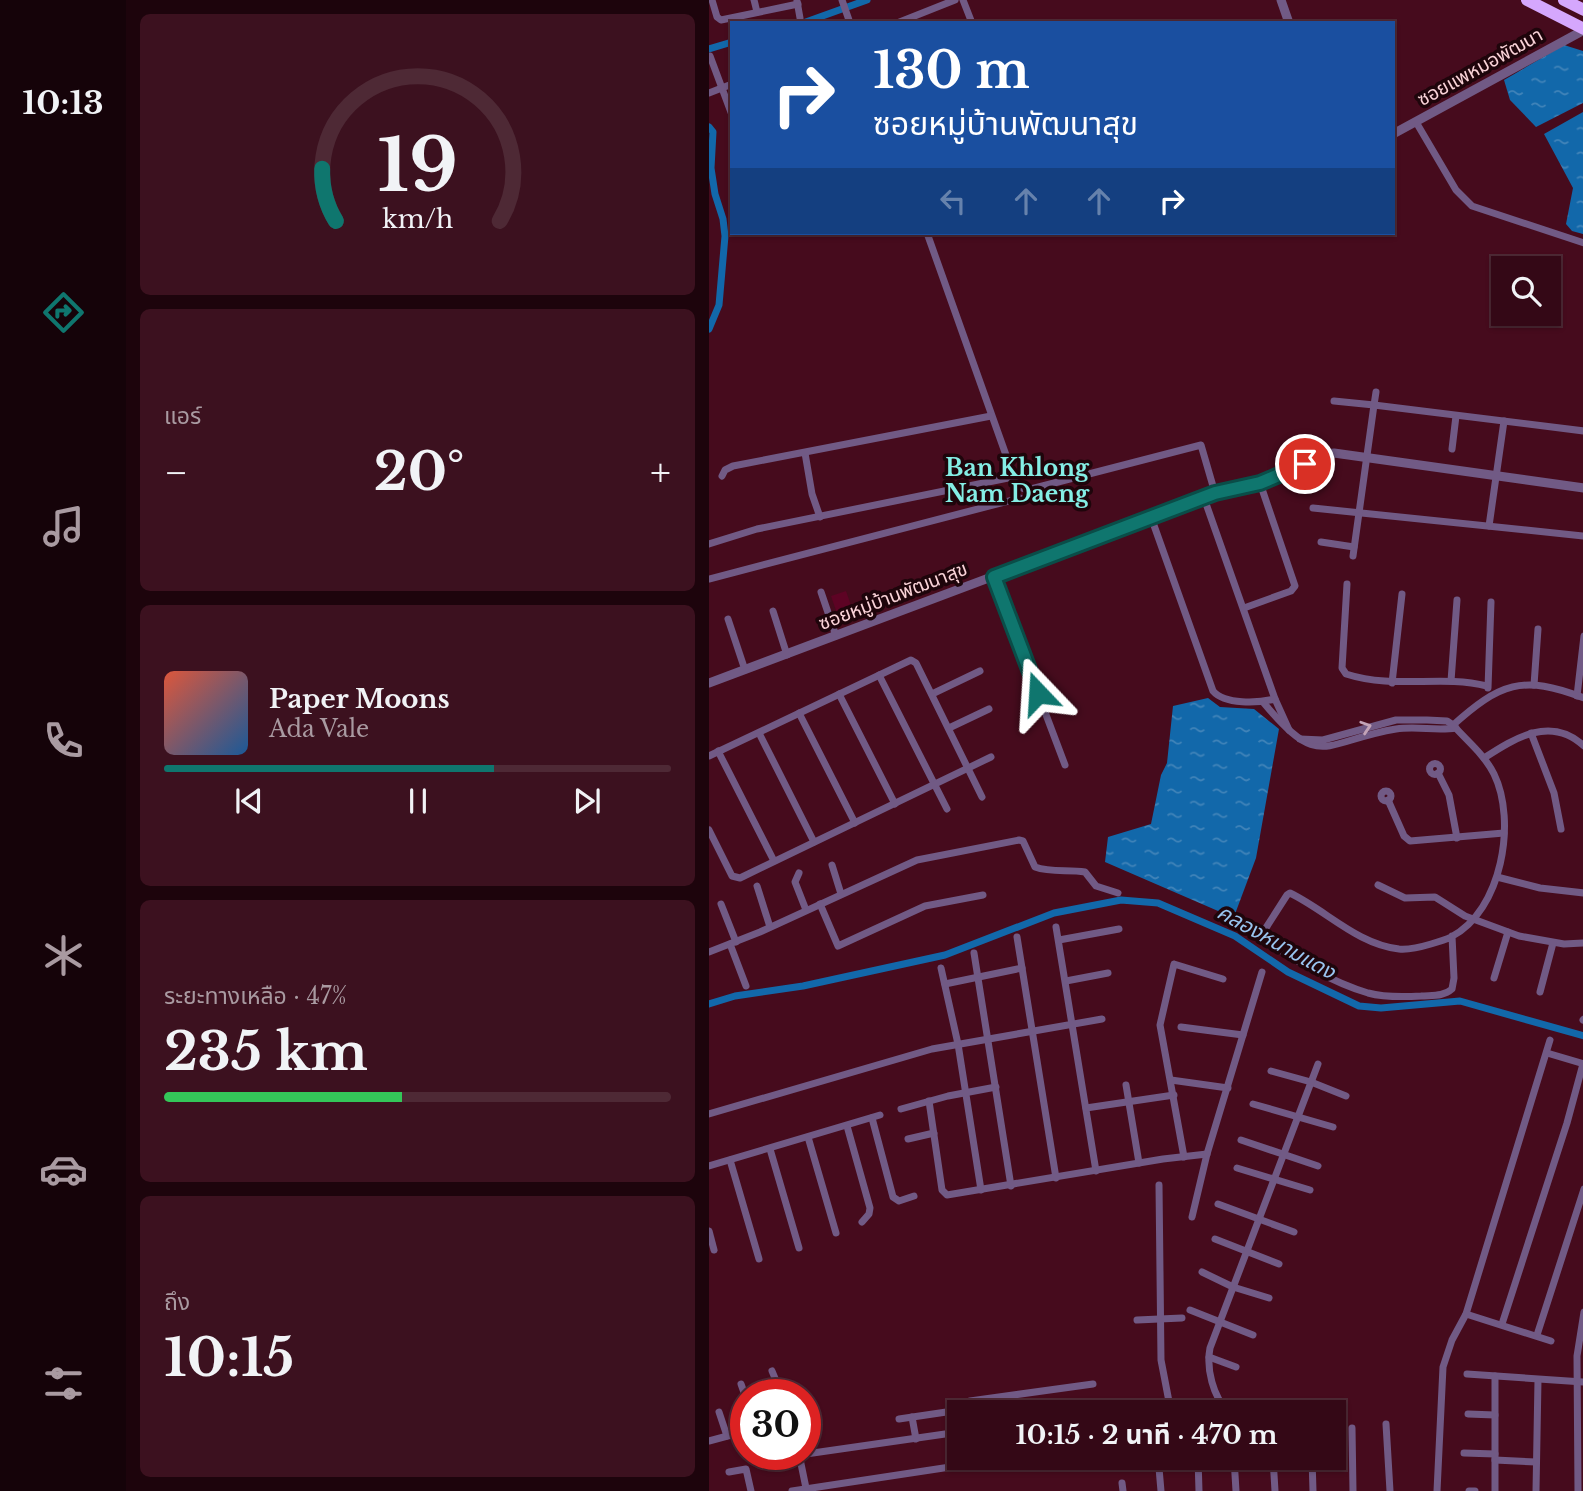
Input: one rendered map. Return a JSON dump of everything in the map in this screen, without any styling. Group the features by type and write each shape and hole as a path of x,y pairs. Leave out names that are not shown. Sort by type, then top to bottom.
{"highway":[{"path":"1527,0 1583,29"},
{"path":"1564,0 1583,10"}],"street":[{"path":"712,0 718,19 797,2 800,18"},
{"path":"754,0 757,12"},
{"path":"902,21 955,0"},
{"path":"963,0 971,21"},
{"path":"1281,0 1288,21"},
{"path":"843,1 849,20"},
{"name":"ซอยแพหมอพัฒนา","path":"1395,133 1583,29"},
{"path":"710,56 730,111"},
{"path":"709,93 730,85"},
{"path":"1416,122 1456,190 1472,206 1583,243"},
{"path":"928,235 1017,486 1027,490 1201,445 1215,493"},
{"path":"1353,556 1376,393"},
{"path":"1334,401 1583,430"},
{"path":"721,476 733,466 991,416"},
{"path":"1452,449 1456,416"},
{"path":"1489,526 1504,421"},
{"path":"805,453 812,494 820,517"},
{"name":"ซอยหมู่บ้านพัฒนาสุข","path":"709,683 1215,493 1260,483 1327,454 1583,488"},
{"path":"709,544 757,529 1013,477"},
{"path":"1244,608 1291,591 1295,586 1260,483"},
{"path":"709,579 1020,498"},
{"path":"1204,498 1275,699 1289,730"},
{"path":"1313,508 1583,536"},
{"path":"1151,517 1214,691 1224,699 1263,702 1275,699"},
{"path":"1321,542 1354,547"},
{"path":"994,577 1065,765"},
{"path":"1347,584 1344,671 1364,680 1392,683 1451,681 1487,686"},
{"path":"821,592 836,636"},
{"path":"1392,683 1401,594"},
{"path":"1451,681 1457,600"},
{"path":"1489,696 1487,686 1491,602"},
{"path":"773,611 787,654"},
{"path":"728,619 745,669"},
{"path":"1534,685 1538,629"},
{"path":"1454,728 1489,696 1499,691 1534,685 1553,687 1580,697 1583,636"},
{"path":"709,756 908,661 914,661 982,797"},
{"path":"932,694 980,671"},
{"path":"879,675 947,809"},
{"path":"839,694 895,804"},
{"path":"1263,702 1281,724 1313,746 1330,747 1395,730 1419,727 1454,728 1469,740 1494,774 1504,810 1504,833 1497,877 1487,898 1473,919 1452,936 1424,946 1403,949 1379,944 1356,934 1291,893 1287,895 1262,936 1330,977 1355,988 1370,994 1411,996 1444,994 1452,989 1452,936"},
{"path":"949,728 989,709"},
{"path":"799,713 855,823"},
{"path":"1484,758 1508,742 1548,730 1575,738 1583,746"},
{"path":"759,733 814,842"},
{"path":"1531,733 1554,793 1561,829"},
{"path":"718,751 774,861"},
{"path":"709,830 736,879 991,757"},
{"path":"1438,773 1449,795 1457,838"},
{"path":"1389,800 1407,840 1415,842 1504,833"},
{"path":"709,952 925,857 1022,840 1035,867 1049,871 1072,869 1085,872 1096,886 1118,893"},
{"path":"832,865 841,894"},
{"path":"799,873 795,882 806,910"},
{"path":"1497,877 1540,888 1583,893"},
{"path":"757,886 770,927"},
{"path":"1377,886 1405,898 1435,897 1473,919 1508,932 1553,943 1583,943"},
{"path":"820,904 838,946 932,904 983,895"},
{"path":"721,904 746,986"},
{"path":"1056,927 1096,1171"},
{"path":"1059,940 1119,929"},
{"path":"1494,978 1508,932"},
{"path":"1017,937 1056,1178"},
{"path":"1540,992 1553,943"},
{"path":"974,953 1011,1186"},
{"path":"1184,1157 1160,1025 1172,967 1179,964 1222,979"},
{"path":"941,968 957,1044 981,1190"},
{"path":"945,984 1022,968"},
{"path":"1192,1217 1207,1154 1261,972"},
{"path":"1065,981 1108,973"},
{"path":"709,1114 862,1068 957,1044 1102,1019"},
{"path":"1181,1027 1243,1035"},
{"path":"1437,1491 1443,1367 1452,1340 1466,1314 1550,1040"},
{"path":"1502,1324 1583,1064 1547,1053"},
{"path":"1219,1400 1208,1357 1318,1063"},
{"path":"1271,1071 1311,1082 1346,1096"},
{"path":"1171,1080 1228,1088"},
{"path":"1126,1085 1139,1163"},
{"path":"901,1109 996,1087"},
{"path":"1086,1108 1173,1095"},
{"path":"929,1101 944,1194 951,1196 1139,1163 1207,1154"},
{"path":"1253,1104 1333,1127"},
{"path":"709,1166 876,1117 893,1197 899,1201 914,1196"},
{"path":"847,1126 871,1208 862,1222"},
{"path":"908,1139 934,1133"},
{"path":"808,1138 836,1233"},
{"path":"1241,1140 1318,1166"},
{"path":"770,1149 799,1248"},
{"path":"730,1160 759,1259"},
{"path":"1237,1168 1310,1190"},
{"path":"1159,1185 1159,1318 1161,1360 1168,1400"},
{"path":"1537,1335 1583,1189"},
{"path":"1218,1203 1294,1232"},
{"path":"709,1231 714,1250"},
{"path":"1215,1239 1279,1264"},
{"path":"1202,1272 1233,1287 1269,1298"},
{"path":"1190,1310 1253,1335"},
{"path":"1578,1491 1581,1463 1577,1356 1583,1312"},
{"path":"1466,1314 1551,1341"},
{"path":"1137,1320 1182,1318"},
{"path":"1208,1357 1236,1367"},
{"path":"772,1371 775,1379"},
{"path":"1467,1374 1580,1382"},
{"path":"1495,1376 1495,1491"},
{"path":"1536,1491 1538,1380"},
{"path":"977,1400 1093,1384"},
{"path":"719,1412 727,1436"},
{"path":"899,1419 947,1413"},
{"path":"1468,1414 1495,1415"},
{"path":"912,1417 916,1439"},
{"path":"1386,1424 1390,1491"},
{"path":"1352,1428 1353,1491"},
{"path":"821,1452 947,1434"},
{"path":"709,1441 730,1435"},
{"path":"1464,1453 1536,1462"},
{"path":"792,1491 947,1465"},
{"path":"729,1472 746,1469 752,1491"},
{"path":"802,1470 806,1488"},
{"path":"1159,1470 1161,1491"},
{"path":"1198,1470 1199,1491"},
{"path":"1235,1470 1236,1491"},
{"path":"1274,1470 1275,1491"},
{"path":"1312,1470 1313,1491"},
{"path":"1469,1491 1475,1491"}],"shaded area":[{"path":"846,591 854,614 839,619 831,596"}],"water":[{"path":"1564,45 1583,51 1583,103 1536,127 1510,100 1504,80"},
{"path":"1583,112 1583,234 1572,231 1566,224 1573,188 1544,134"},
{"path":"1208,698 1220,707 1254,709 1279,729 1256,858 1235,914 1225,914 1105,862 1108,837 1151,824 1161,775 1167,763 1173,706"}],"waterway":[{"path":"809,21 867,0"},
{"path":"709,49 730,43"},
{"path":"709,127 713,132 711,168 725,236 719,305 709,329"},
{"name":"คลองหนามแดง","path":"709,1004 735,996 803,986 945,955 1054,913 1121,900 1158,903 1235,936 1288,972 1359,1006 1381,1008 1460,1001 1584,1036"}],"district":[{"name":"Ban Khlong Nam Daeng","path":"1017,481"}],"route":[{"path":"1038,693 994,577 1215,493 1260,483 1305,464"}]}
